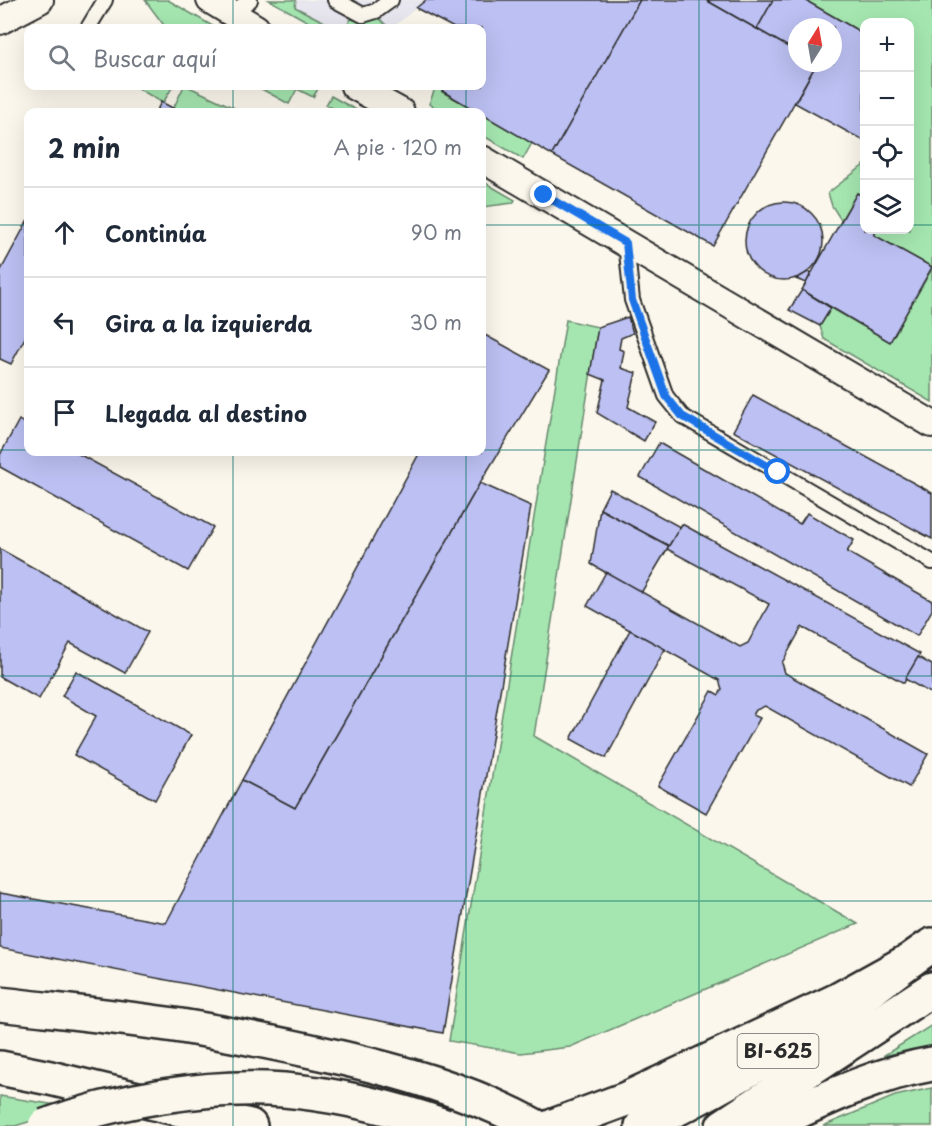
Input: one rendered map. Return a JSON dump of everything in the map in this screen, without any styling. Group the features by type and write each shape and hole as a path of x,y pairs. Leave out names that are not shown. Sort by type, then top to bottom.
{"main road":[{"path":"553,1126 626,1099 838,1000 919,954"},
{"name":"BI-625","path":"642,1126 753,1068 844,1009 919,954"},
{"name":"BI-625","path":"723,1126 835,1050 932,989"},
{"path":"0,1004 180,1026 280,1044 410,1075 506,1110 535,1126"},
{"path":"0,1011 78,1013"},
{"path":"696,1126 835,1050"},
{"path":"767,1126 887,1074 932,1064"},
{"path":"0,1068 250,1126"},
{"path":"45,1126 108,1107 180,1094 235,1090 282,1090 365,1102 446,1126"}],"street":[{"path":"0,21 40,0"},
{"path":"203,0 241,7"},
{"path":"210,0 241,7 253,24"},
{"path":"361,90 394,108"},
{"path":"486,161 932,424"}],"lane":[{"path":"90,24 105,0"},
{"path":"335,0 363,15 376,11 390,0"},
{"path":"626,243 632,300 666,396 682,416 932,562"}],"shaded area":[{"path":"280,0 426,0 397,24 311,24 277,6"}],"green space":[{"path":"145,0 168,0 209,24 163,24"},
{"path":"269,0 296,0 295,7 328,24 312,24"},
{"path":"805,0 932,0 932,267 874,235 914,234 914,18 860,18 860,32 842,21 842,18 836,18"},
{"path":"379,18 385,24 348,24 351,19 362,22"},
{"path":"141,90 171,90 163,103"},
{"path":"182,90 196,90 234,108 173,108"},
{"path":"263,90 296,90 289,104"},
{"path":"299,90 317,90 313,97"},
{"path":"434,90 443,90 442,92 472,108 436,108 429,104"},
{"path":"331,96 353,108 332,108 326,105"},
{"path":"486,116 532,143 523,159 486,137"},
{"path":"860,168 860,195 857,193 841,220 832,206 828,193"},
{"path":"486,183 515,200 513,203 486,206"},
{"path":"932,269 932,402 824,339 820,326 831,308 890,342"},
{"path":"566,320 598,327 534,736 858,924 570,1047 521,1053 449,1041"},
{"path":"932,1025 932,1046 883,1056"},
{"path":"932,1088 932,1126 823,1126 895,1096"},
{"path":"0,1096 75,1108 15,1126 0,1126"}],"building":[{"path":"426,0 640,0 552,155 486,117 486,108 471,108 442,91 486,90 486,24 446,24 416,8"},
{"path":"640,0 706,0 788,47 788,72 812,72 713,246 552,155"},
{"path":"706,0 773,0 757,29"},
{"path":"773,0 805,0 836,18 788,18 788,47 757,29"},
{"path":"842,21 860,32 860,139 795,103 812,72 842,72"},
{"path":"161,102 173,108 158,108"},
{"path":"857,193 860,195 860,234 875,234 932,267 890,342 802,290"},
{"path":"784,202 799,205 816,219 823,241 820,256 806,273 784,280 769,277 752,263 745,241 748,226 762,209"},
{"path":"24,227 24,340 11,364 0,359 0,272"},
{"path":"808,272 811,273 806,283 796,279"},
{"path":"802,290 831,308 820,326 789,310"},
{"path":"628,317 633,333 621,338 619,349 624,351 621,368 636,373 628,407 655,422 644,441 597,413 605,380 590,374 598,327"},
{"path":"486,336 549,370 480,483 295,808 242,780 418,456 486,456"},
{"path":"753,395 932,493 932,539 733,431"},
{"path":"19,420 24,423 24,456 82,456 213,527 188,571 0,467 0,455"},
{"path":"659,443 800,524 807,513 854,540 847,552 932,601 932,610 917,636 640,477"},
{"path":"480,483 531,506 443,1033 0,948 0,893 166,923 242,780 295,808"},
{"path":"610,489 680,527 669,546 600,509"},
{"path":"600,509 669,546 641,593 591,564"},
{"path":"682,524 920,654 904,683 802,627 782,663 785,673 928,754 909,787 765,706 756,710 753,715 760,718 706,813 658,786 712,691 719,695 722,689 719,680 587,606 606,572 740,647 748,643 769,604 667,549"},
{"path":"0,549 148,632 125,673 70,643 39,699 0,677"},
{"path":"630,630 665,649 606,758 571,739"},
{"path":"918,657 932,665 932,694 905,679"},
{"path":"76,671 191,735 155,800 74,755 96,716 62,696"}],"route":[{"path":"544,195 626,243 632,300 666,396 682,416 778,472"}]}
